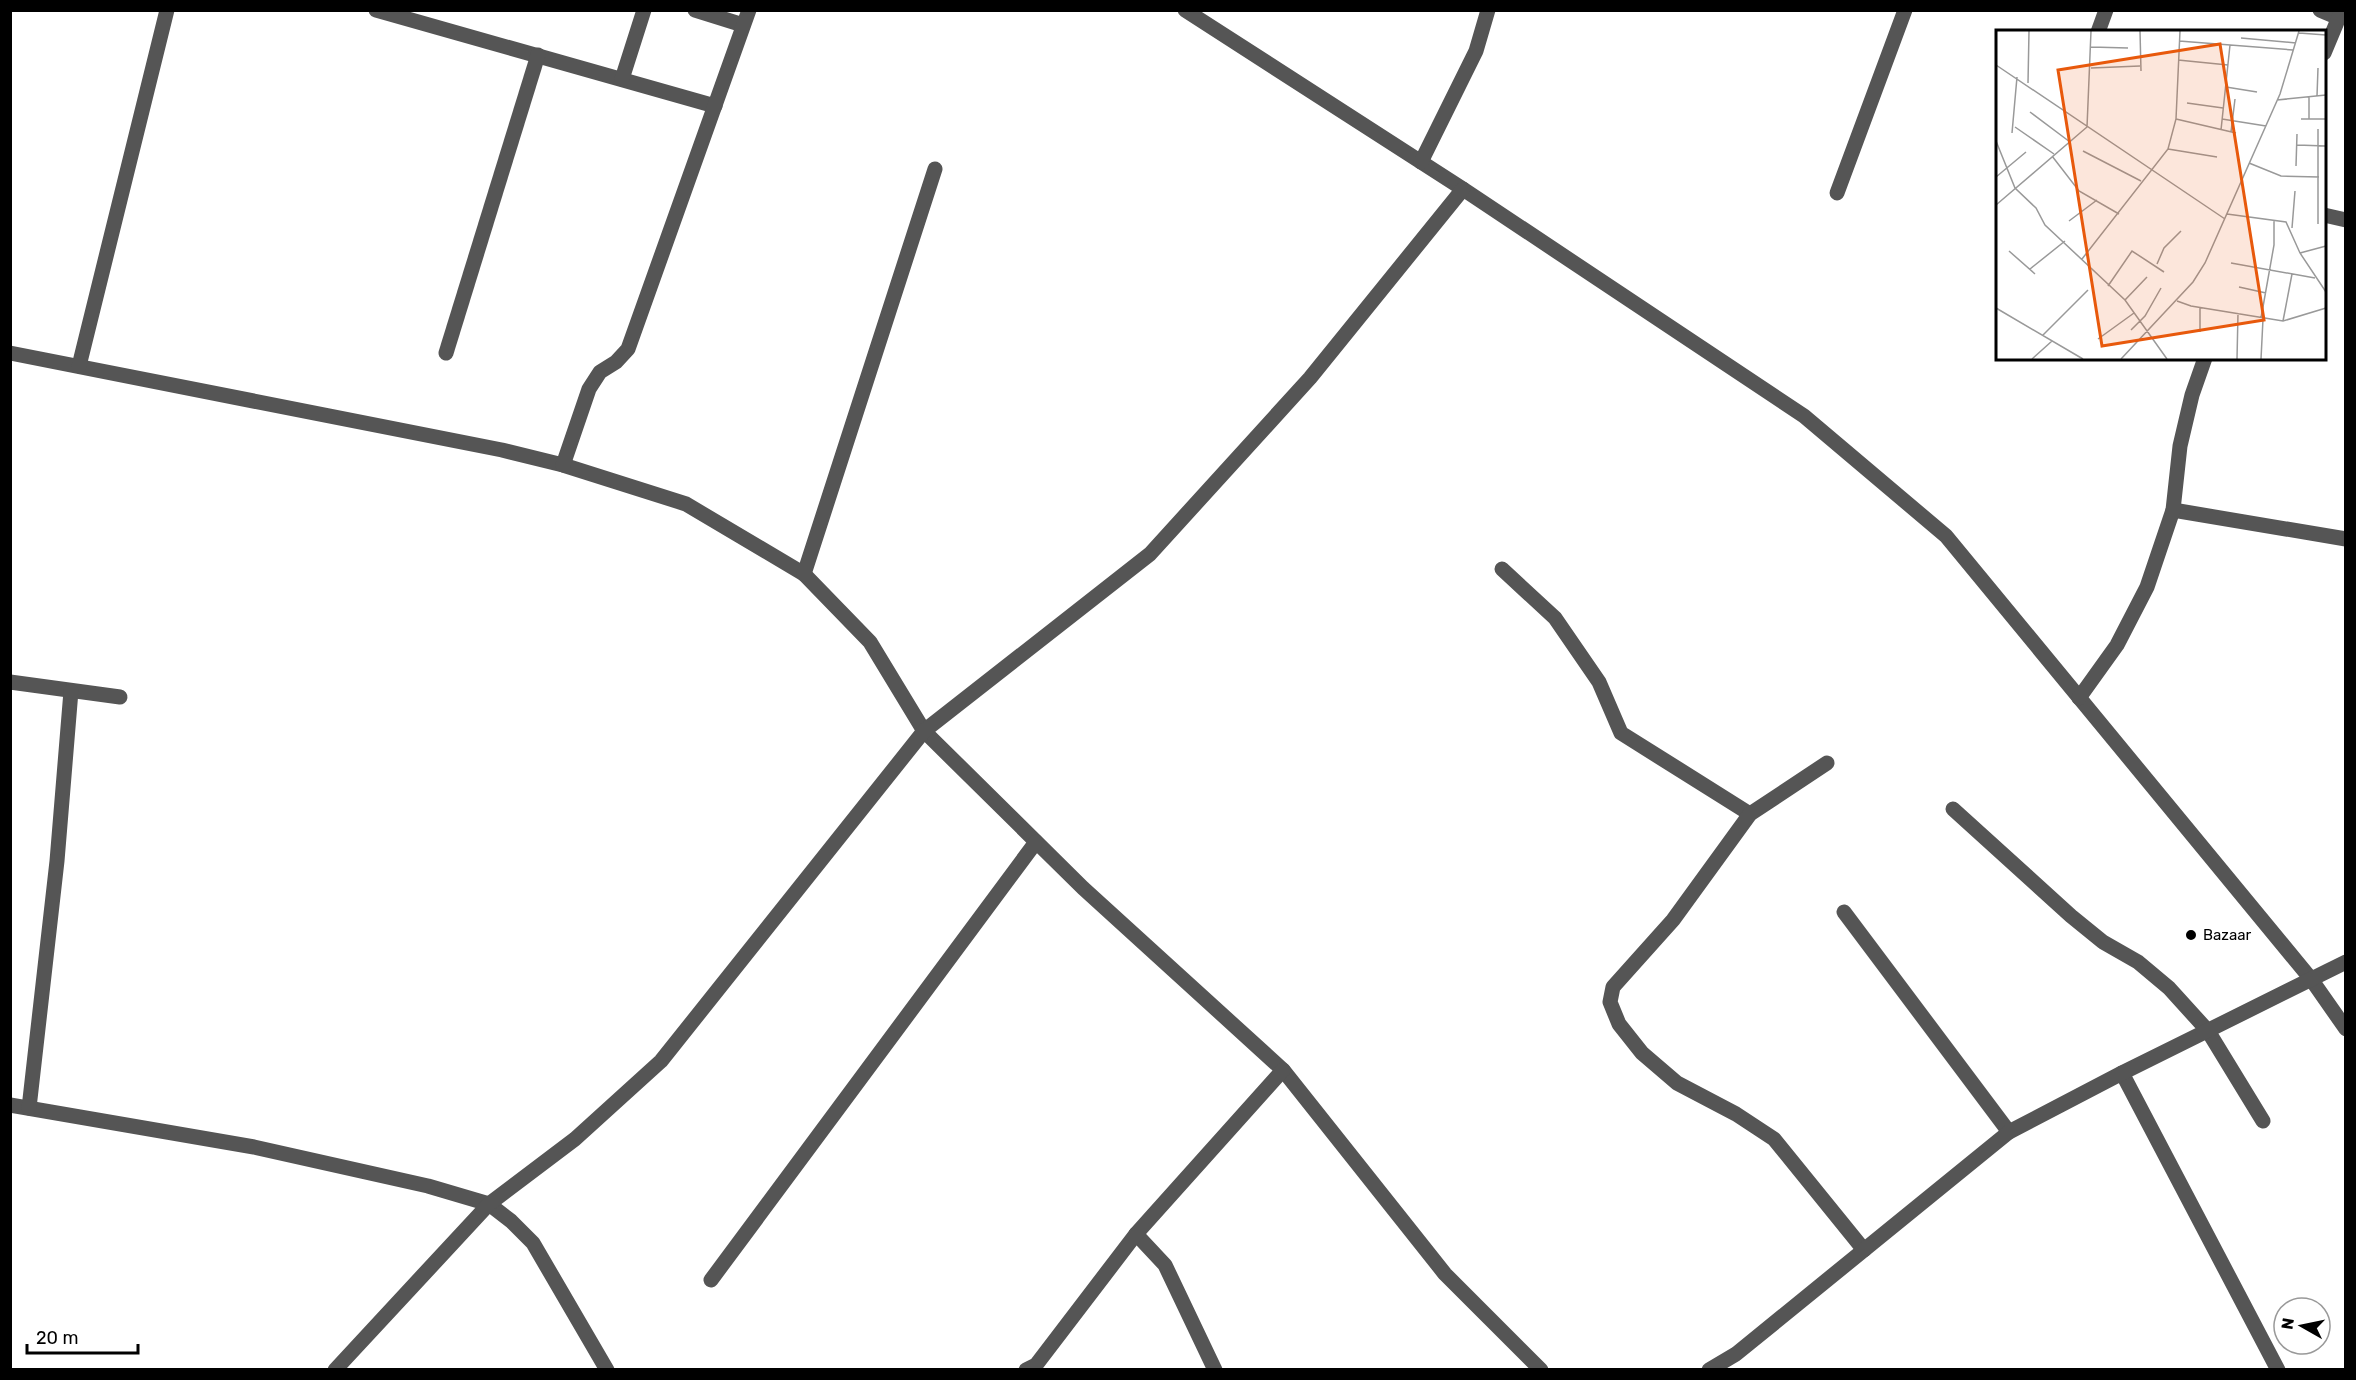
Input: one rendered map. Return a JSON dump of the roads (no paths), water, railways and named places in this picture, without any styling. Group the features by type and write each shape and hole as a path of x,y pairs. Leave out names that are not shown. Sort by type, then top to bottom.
{"street":[{"path":"79,366 167,10"},
{"path":"376,10 715,106"},
{"path":"622,79 644,10"},
{"path":"695,10 744,26"},
{"path":"562,465 589,389 600,372 616,362 628,349 749,10"},
{"path":"1185,10 1462,189 1804,416 1946,536 2311,979 2346,1029"},
{"path":"1420,162 1476,51 1488,10"},
{"path":"1837,193 1905,10"},
{"path":"2099,30 2106,10"},
{"path":"2319,10 2341,14 2326,51"},
{"path":"446,353 538,55"},
{"path":"804,574 935,170"},
{"path":"335,1370 489,1204 575,1139 661,1061 924,731 1150,554 1310,378 1462,189"},
{"path":"2326,215 2346,220"},
{"path":"10,353 490,448 562,465 686,504 804,574 870,642 924,731 1083,888 1283,1070 1445,1274 1541,1370"},
{"path":"2079,698 2117,645 2147,587 2173,510 2180,446 2192,395 2204,360"},
{"path":"2173,510 2346,540"},
{"path":"1502,569 1555,618 1599,682 1621,733 1749,814"},
{"path":"10,682 120,697"},
{"path":"29,1108 57,861 71,691"},
{"path":"1827,763 1749,814 1673,920 1613,987 1610,1002 1619,1024 1642,1053 1677,1083 1736,1114 1774,1139 1864,1250"},
{"path":"1953,808 2071,916 2103,942 2138,962 2169,987 2208,1031 2263,1121"},
{"path":"711,1280 1036,842"},
{"path":"1844,912 2009,1132"},
{"path":"1709,1370 1736,1354 2009,1132 2346,962"},
{"path":"1026,1370 1036,1365 1136,1234 1283,1070"},
{"path":"2122,1073 2278,1370"},
{"path":"10,1105 254,1147 428,1186 489,1204 511,1221 532,1243 607,1370"},
{"path":"1136,1234 1164,1265 1215,1370"}],"place":[{"name":"Bazaar","path":"2191,935"}]}
